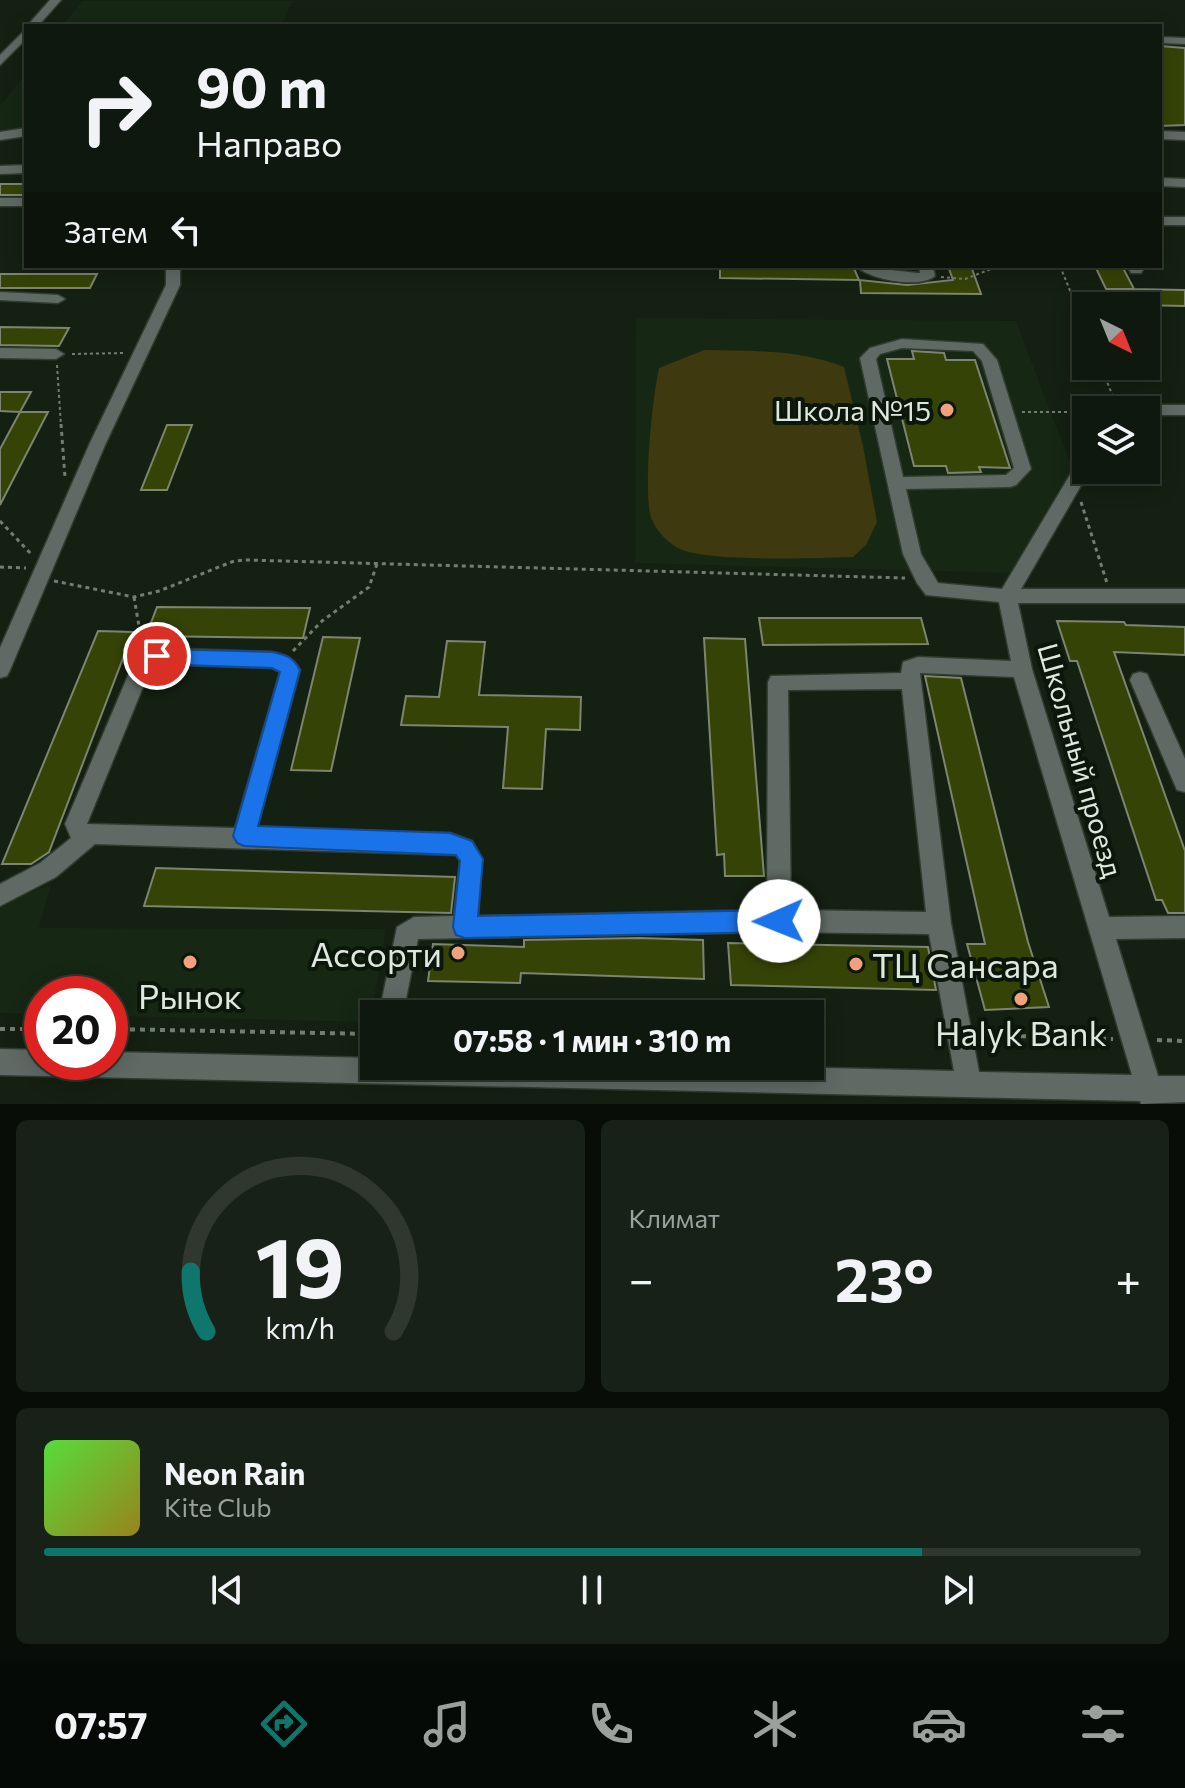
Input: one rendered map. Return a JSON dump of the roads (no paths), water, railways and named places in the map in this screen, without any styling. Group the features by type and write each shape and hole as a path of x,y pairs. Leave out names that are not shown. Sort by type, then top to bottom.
{"street":[{"path":"34,24 56,0"},
{"path":"0,62 24,34"},
{"path":"1162,40 1185,41"},
{"path":"0,136 24,132"},
{"path":"1162,135 1185,136"},
{"path":"0,170 24,169"},
{"path":"1162,182 1185,183"},
{"path":"0,202 24,202"},
{"path":"1162,221 1185,221"},
{"path":"0,670 173,285 173,268"},
{"path":"866,268 894,276 927,271"},
{"path":"0,296 58,299"},
{"path":"898,483 1010,481 1019,476 1023,469 1022,461 989,360 978,347 900,344 871,353 868,358 912,554 923,578 938,593 1185,596"},
{"path":"0,353 56,354"},
{"path":"1160,410 1185,410"},
{"path":"1007,596 1074,484"},
{"name":"Школьный проезд","path":"1007,596 1022,669 1152,1096"},
{"path":"244,836 290,670 283,662 157,656 145,659 76,824 80,834 450,843 464,848 471,859 465,927"},
{"path":"969,1084 939,923 910,668 918,665 1022,669"},
{"path":"1140,680 1185,783"},
{"path":"779,921 778,682 911,681"},
{"path":"0,895 41,877 67,859 88,836"},
{"path":"393,1000 405,935 414,928 779,921 939,923"},
{"path":"1102,928 1185,927"},
{"path":"0,1062 360,1068"},
{"path":"822,1080 969,1084 1152,1096 1185,1089"}],"place":[{"name":"Школа №15","path":"947,410"},
{"name":"Ассорти","path":"458,953"},
{"name":"Рынок","path":"190,962"},
{"name":"ТЦ Сансара","path":"856,964"},
{"name":"Halyk Bank","path":"1021,999"}]}
